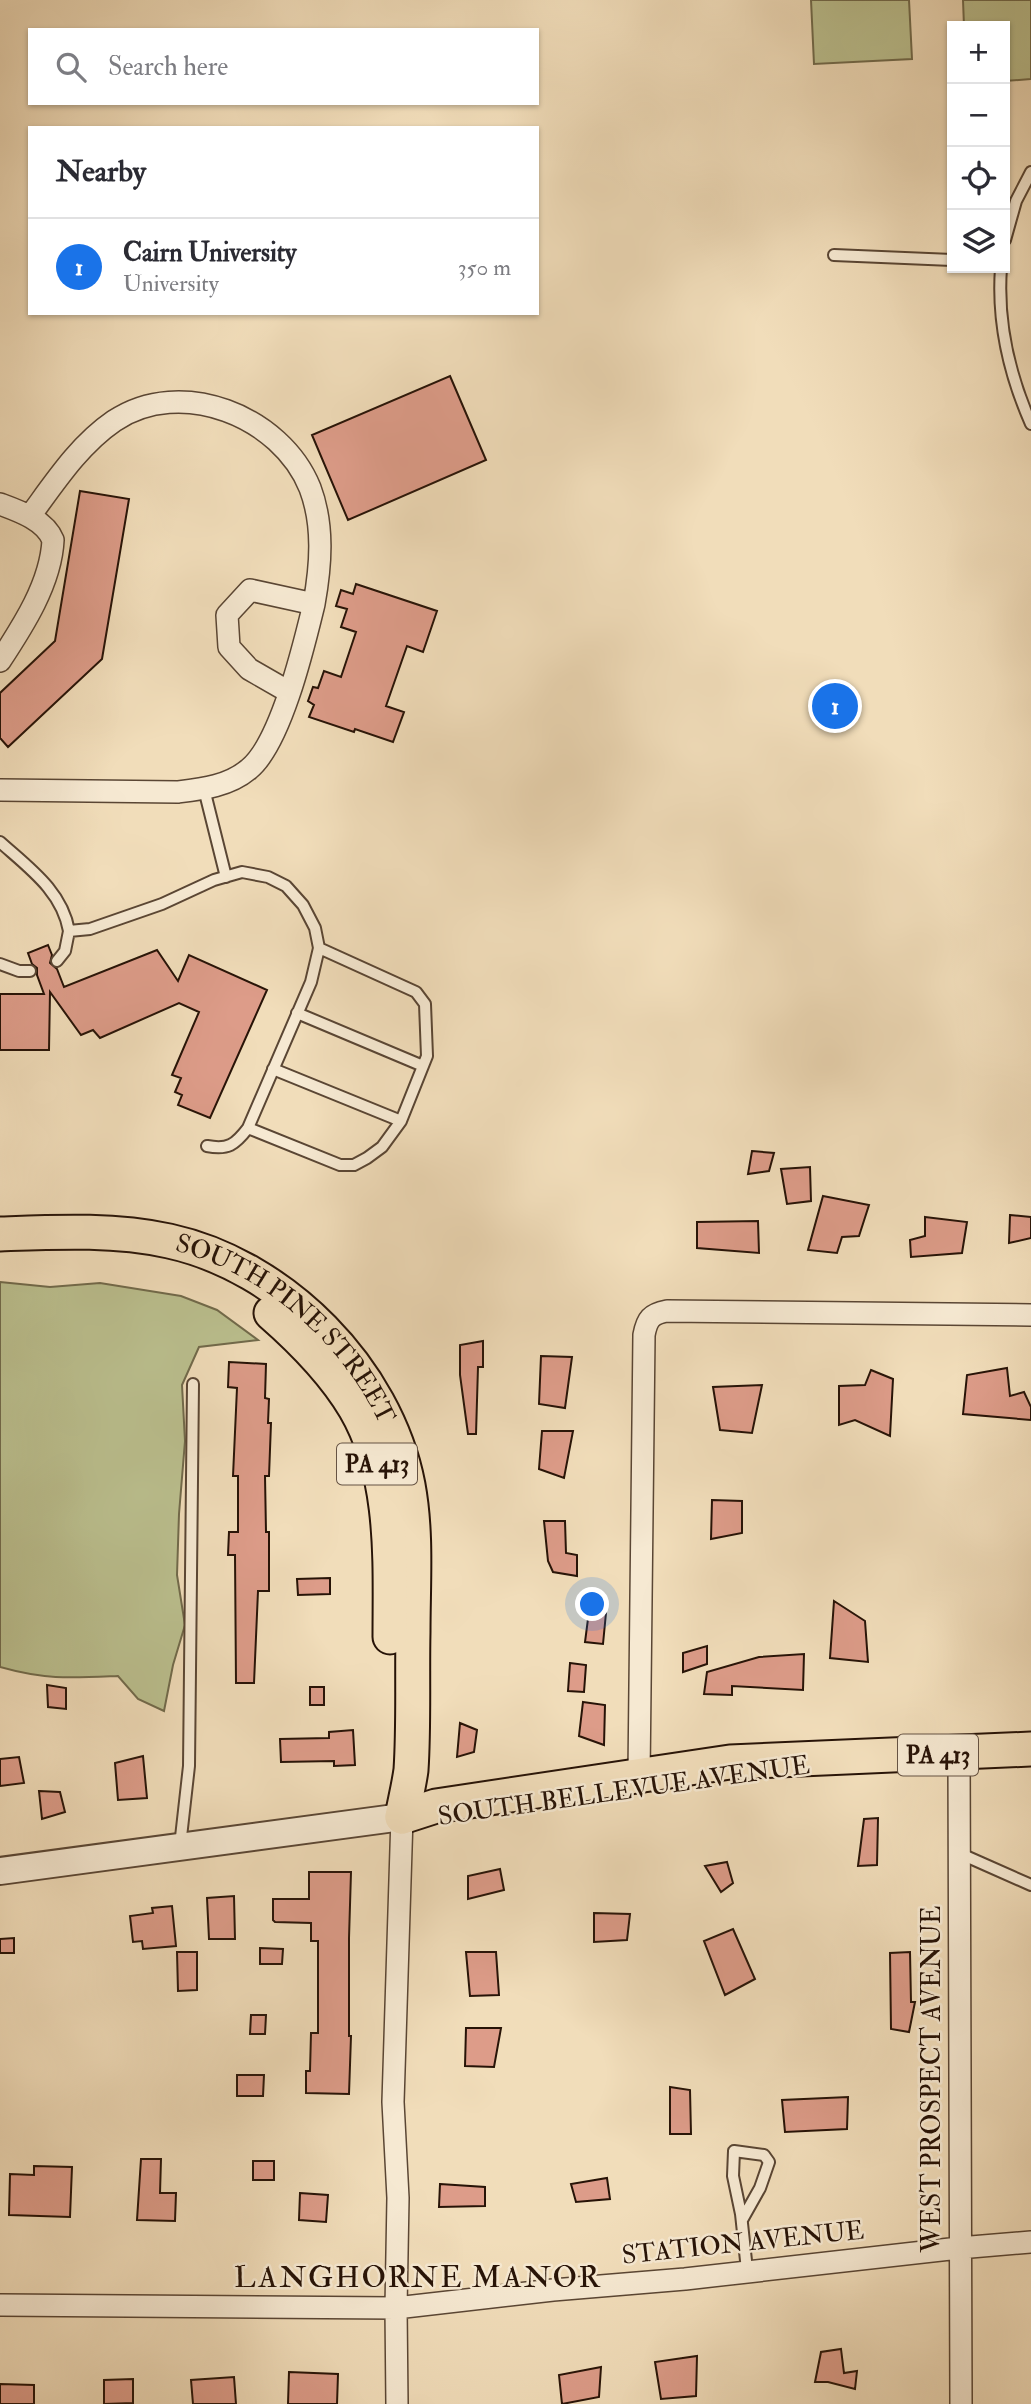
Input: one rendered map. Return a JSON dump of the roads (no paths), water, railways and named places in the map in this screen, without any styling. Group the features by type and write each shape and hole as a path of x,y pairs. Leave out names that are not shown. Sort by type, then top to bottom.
{"main road":[{"name":"SOUTH PINE STREET","path":"0,1234 129,1234 204,1252 246,1272 295,1303 327,1331 346,1356 384,1414 398,1448 408,1485 414,1535 411,1771 402,1816"},
{"name":"SOUTH PINE STREET","path":"0,1255 116,1255 159,1261 197,1272 224,1283 270,1311 303,1341 328,1369 356,1409 373,1450 384,1496 390,1560 389,1774 402,1816"},
{"name":"SOUTH BELLEVUE AVENUE","path":"402,1816 436,1805 730,1762 1031,1749"},
{"name":"SOUTH BELLEVUE AVENUE","path":"402,1816 442,1822 724,1782 845,1759"}],"street":[{"path":"0,790 178,792 204,789 227,782 253,766 266,747 295,679 319,573 320,532 316,509 302,471 292,457 265,431 247,419 194,402 169,401 139,408 115,420 82,449 30,516"},
{"path":"0,504 30,516 51,533 54,540 45,577 32,606 0,661"},
{"path":"289,692 249,669 229,648 228,615 250,590 314,604"},
{"path":"639,1775 644,1335 648,1319 656,1313 667,1311 1031,1315"},
{"name":"WEST PROSPECT AVENUE","path":"959,1754 961,2404"},
{"path":"397,2404 398,2198 393,2102 402,1816"},
{"name":"SOUTH BELLEVUE AVENUE","path":"0,1871 402,1816"},
{"name":"STATION AVENUE","path":"0,2305 396,2308 1031,2242"}],"lane":[{"path":"1010,222 1016,201 1031,172"},
{"path":"834,255 947,260"},
{"path":"1001,273 1001,317 1008,361 1031,424"},
{"path":"204,789 226,877"},
{"path":"0,842 44,881 66,912 69,931 65,951 57,961"},
{"path":"69,931 90,929 242,872 268,877 286,886 303,905 315,928 319,948 311,982 247,1128 238,1140 223,1149 207,1146"},
{"path":"247,1128 340,1166 354,1165 382,1147 401,1121 427,1056 425,1004 416,992 319,948"},
{"path":"0,964 19,971 30,971"},
{"path":"297,1013 423,1066"},
{"path":"273,1069 401,1121"},
{"path":"180,1846 189,1766 193,1384"},
{"path":"961,1854 1031,1885"},
{"path":"742,2220 760,2188 769,2162 764,2155 734,2151 733,2176 742,2220 747,2270"}],"place":[{"name":"Cairn University","path":"835,706"}],"district":[{"name":"LANGHORNE MANOR","path":"418,2277"}]}
